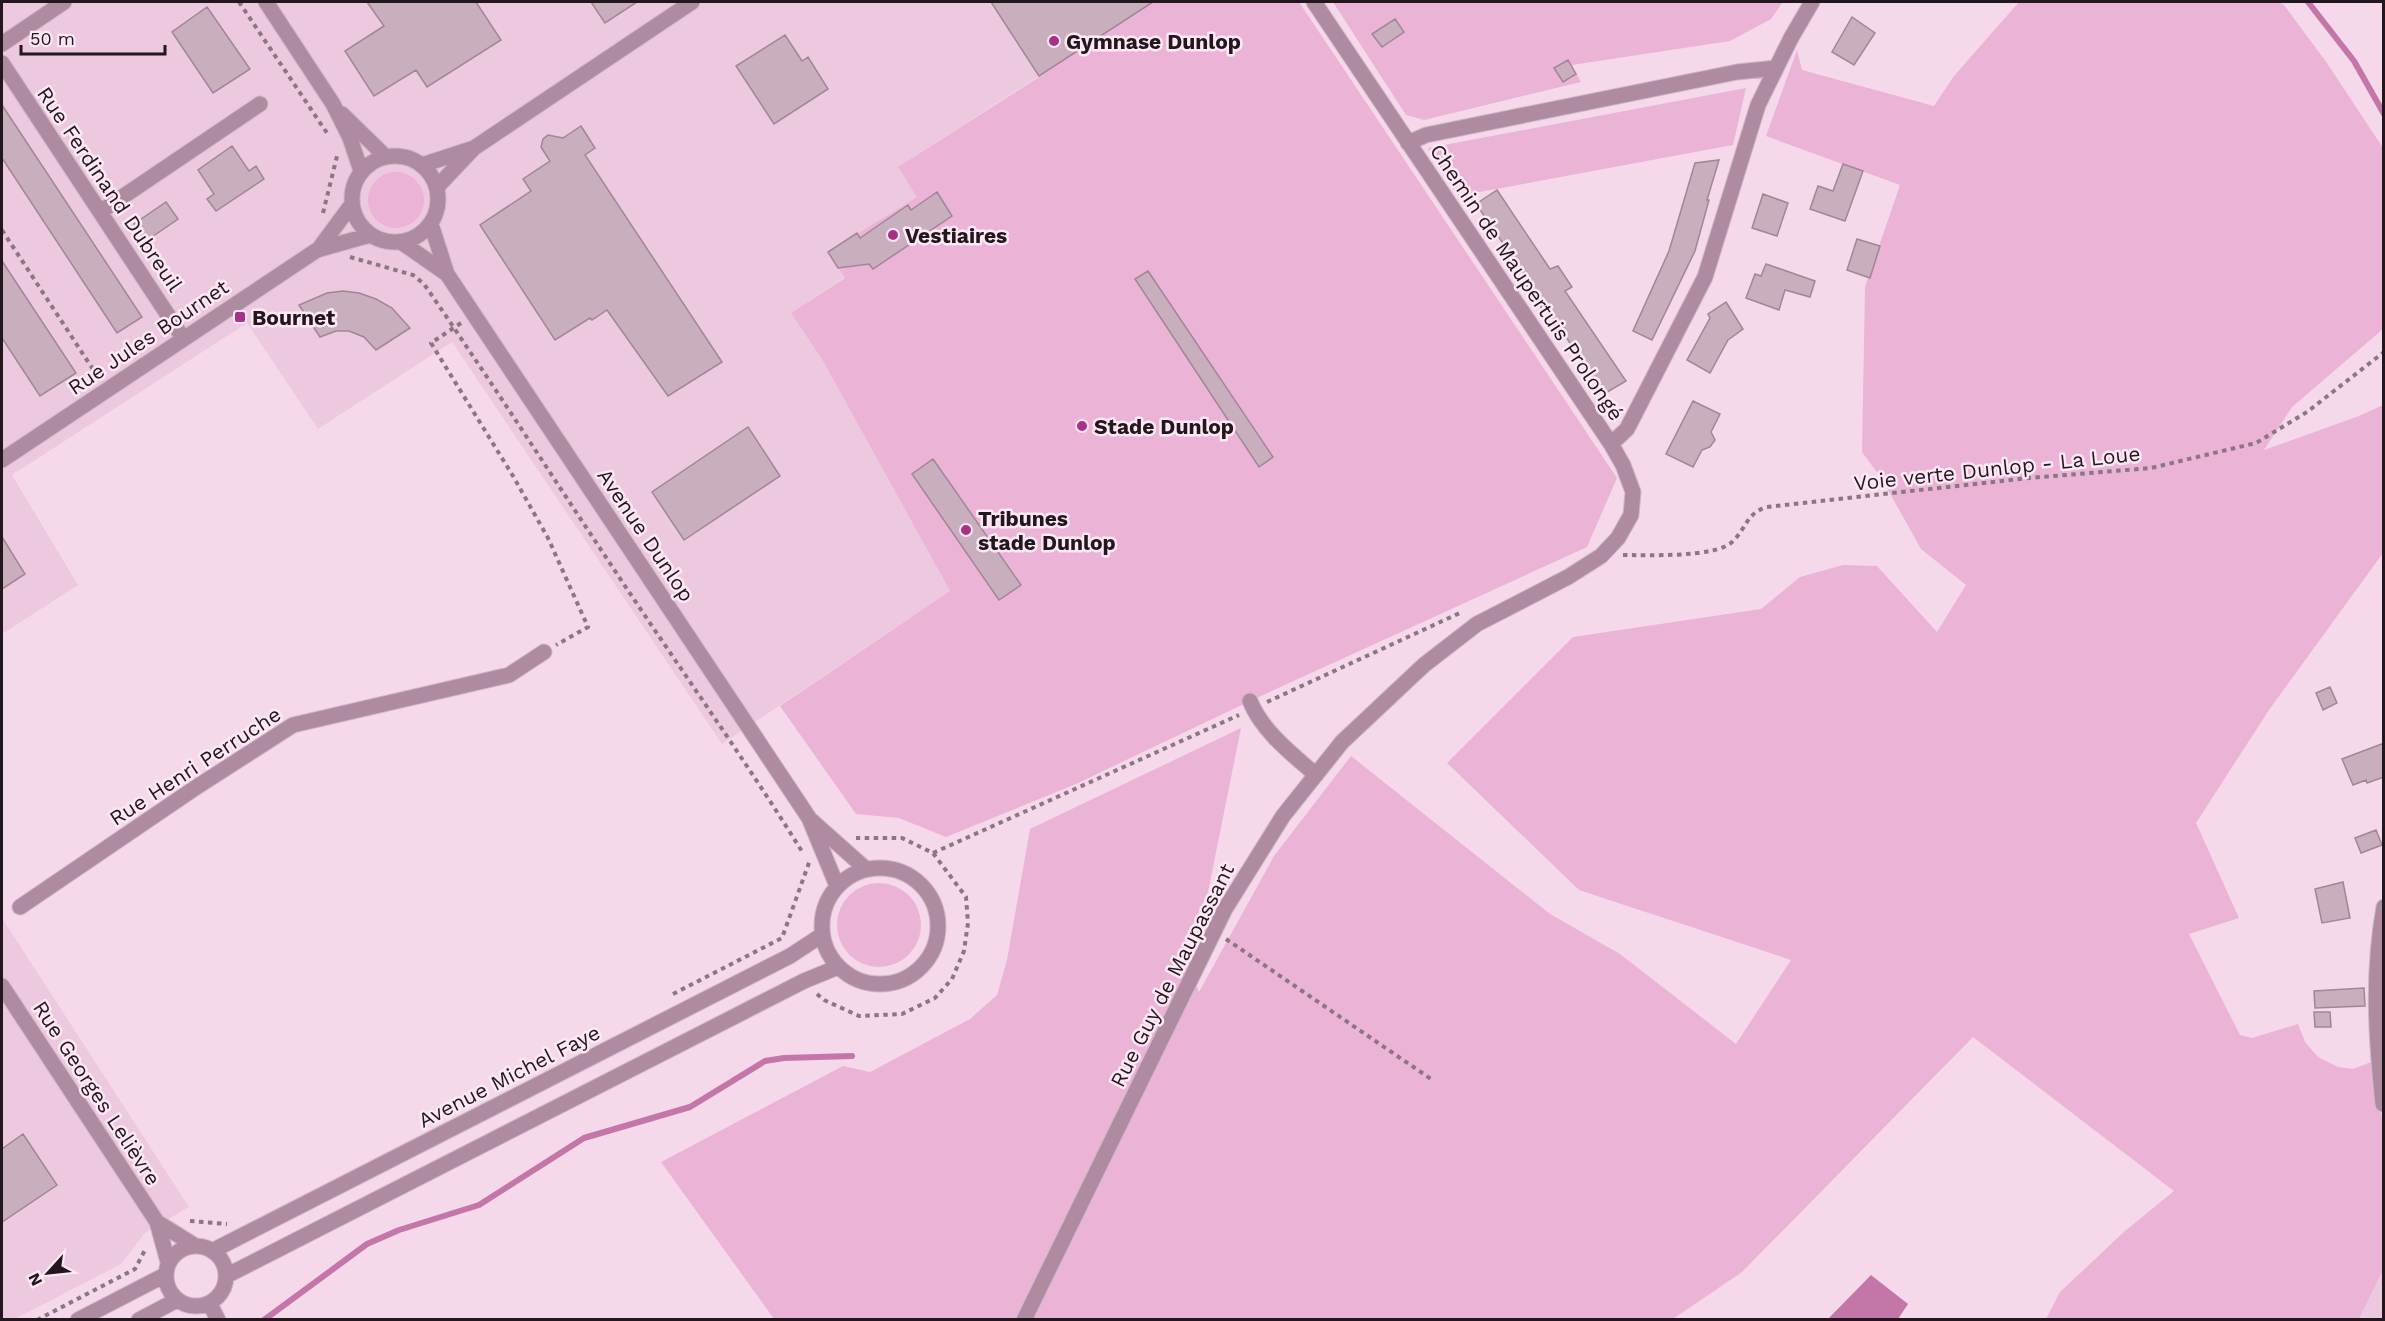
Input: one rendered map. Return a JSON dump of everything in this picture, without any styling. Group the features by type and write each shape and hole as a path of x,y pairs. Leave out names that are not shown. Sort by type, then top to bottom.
{"street":[{"path":"2,44 64,2"},
{"path":"266,2 333,104 350,138 361,171"},
{"path":"437,187 474,148 692,2"},
{"name":"Chemin de Maupertuis Prolongé","path":"1314,2 1611,444"},
{"path":"1611,444 1627,429 1706,277 1758,105 1812,2"},
{"name":"Rue Ferdinand Dubreuil","path":"2,63 183,338"},
{"path":"1408,143 1426,135 1714,76 1776,68"},
{"path":"100,212 260,104"},
{"path":"333,104 385,156"},
{"path":"422,165 474,148"},
{"path":"398,155 411,158 422,165 431,175 437,187 437,206 430,224 423,233 401,242 380,240 370,235 355,216 352,204 355,181 361,171 372,161 385,156 398,155"},
{"name":"Rue Jules Bournet","path":"2,460 318,250 336,236 352,204"},
{"name":"Avenue Dunlop","path":"430,224 447,274 809,818 828,845 866,869"},
{"path":"336,236 370,235"},
{"name":"Avenue Dunlop","path":"401,242 447,274"},
{"name":"Rue Guy de Maupassant","path":"1024,1320 1225,909 1283,816 1342,742 1416,673 1477,624 1568,577 1601,556 1618,538 1631,515 1633,492 1623,465 1611,444"},
{"name":"Rue Henri Perruche","path":"20,907 195,788 293,725 509,675 544,652"},
{"path":"1250,701 1260,719 1288,751 1316,775"},
{"name":"Avenue Dunlop","path":"828,845 837,886"},
{"path":"887,867 906,873 923,885 934,903 939,922 936,943 927,961 913,975 894,983 874,984 854,979 838,967 825,946 822,935 822,917 827,900 837,886 850,875 866,869 887,867"},
{"path":"2383,1104 2375,998 2378,940 2384,907"},
{"name":"Avenue Michel Faye","path":"212,1251 790,956 822,935"},
{"path":"226,1276 804,981 838,967"},
{"name":"Rue Georges Lelièvre","path":"2,986 163,1230 167,1268"},
{"name":"Rue Georges Lelièvre","path":"163,1230 194,1245"},
{"path":"78,1320 167,1268 179,1251 194,1245 212,1251 220,1257 225,1266 226,1276 220,1295 210,1304 194,1306 177,1300 166,1284 167,1268"},
{"path":"139,1320 177,1300"},
{"path":"210,1304 218,1320"}],"path":[{"path":"239,2 330,138"},
{"path":"336,148 337,161 323,213 336,236 351,258 413,275 424,284 507,404 808,861"},
{"path":"2,230 106,390"},
{"path":"475,315 431,343 536,517 588,627 544,652"},
{"name":"Voie verte Dunlop - La Loue","path":"1601,556 1692,553 1721,549 1732,542 1755,511 1766,507 2029,478 2151,468 2256,443 2307,412 2384,352"},
{"path":"790,956 782,938 808,861 828,845 869,836 902,838 933,854 966,897 968,923 964,951 952,979 935,998 902,1014 859,1016 824,1000 804,981"},
{"path":"1215,931 1431,1078"},
{"path":"665,998 782,938"},
{"path":"37,1320 135,1269 149,1244 163,1230 186,1221 230,1225"}],"shaded area":[{"path":"2,2 1000,2 994,6 1039,76 898,167 918,197 828,252 845,277 791,313 823,361 950,591 722,744 452,342 318,429 247,323 12,475 78,585 2,634"},
{"path":"1000,2 1299,2 1617,478 1587,547 1250,701 1076,784 946,837 899,818 856,814 780,706 950,591 823,361 791,313 845,278 828,252 917,197 898,167 1039,77 994,6"},
{"path":"1333,2 1783,2 1771,19 1730,41 1572,65 1581,82 1424,120 1406,115"},
{"path":"2019,2 2279,2 2284,5 2327,63 2383,148 2383,329 2292,407 2264,450 2383,405 2383,553 2269,710 2196,823 2239,918 2189,934 2240,1035 2252,1038 2298,1024 2305,1042 2318,1057 2338,1067 2353,1069 2371,1062 2383,1123 2383,1270 2359,1319 2046,1319 2060,1292 2125,1231 2174,1191 1973,1037 1742,1272 1673,1319 774,1319 661,1162 843,1066 870,1072 970,1019 997,995 1007,960 1030,829 1241,728 1208,892 1183,948 1199,992 1274,856 1351,756 1550,914 1620,954 1736,1044 1791,960 1579,890 1447,763 1573,637 1761,609 1800,577 1843,565 1877,566 1937,632 1966,585 1921,549 1882,479 1862,452 1865,287 1900,185 1766,136 1797,50 1802,70 1934,106 1954,76"},
{"path":"1746,88 1733,145 1458,196 1428,148"},
{"path":"396,172 407,174 416,180 422,189 424,200 422,211 416,220 407,226 396,228 385,226 376,220 370,211 368,200 370,189 376,180 385,174"},
{"path":"871,883 887,883 903,890 914,901 921,917 918,941 909,955 887,967 871,967 855,960 844,949 837,933 837,917 844,901 855,890"},
{"path":"2,918 189,1207 145,1233 121,1264 13,1320 2,1319"},
{"path":"2383,1270 2383,1319 2359,1319"},
{"path":"1871,1275 1908,1304 1898,1319 1828,1319"}],"building":[{"path":"367,2 476,2 501,40 427,87 416,70 374,96 345,51 384,26"},
{"path":"591,2 637,2 605,23"},
{"name":"Gymnase Dunlop","path":"991,2 1153,2 1039,76"},
{"path":"207,7 250,69 213,93 172,32"},
{"path":"1852,17 1875,33 1854,65 1832,52"},
{"path":"1395,19 1404,32 1382,47 1372,34"},
{"path":"785,35 802,61 808,57 828,89 774,124 736,66"},
{"path":"1568,60 1576,74 1563,82 1554,68"},
{"path":"2,105 142,317 117,333 2,158"},
{"path":"581,126 595,148 585,155 722,362 668,396 607,310 555,340 480,225 531,191 523,179 550,161 541,147 543,139 548,135 563,138"},
{"path":"232,146 249,171 256,166 264,179 216,211 207,199 214,194 198,170"},
{"path":"1719,160 1695,251 1652,340 1633,331 1669,251 1695,163"},
{"path":"1843,164 1863,171 1845,221 1810,209 1818,186 1833,191"},
{"path":"1497,190 1550,269 1558,266 1572,287 1565,291 1626,381 1604,394 1544,304 1541,307 1522,279 1526,277 1476,204"},
{"name":"Vestiaires","path":"937,192 952,216 873,269 869,264 838,268 828,252 857,233 860,238 908,205 911,210"},
{"path":"1763,194 1788,203 1777,236 1752,228"},
{"path":"166,202 178,219 146,241 134,224"},
{"path":"1857,239 1880,246 1870,278 1847,270"},
{"path":"2,261 76,373 40,396 2,338"},
{"path":"1766,264 1815,281 1810,297 1785,290 1779,310 1746,298 1755,274 1761,276"},
{"path":"1148,271 1273,457 1259,467 1135,279"},
{"path":"343,291 359,293 376,299 392,308 410,328 376,350 364,337 349,331 336,331 320,337 299,305 327,293"},
{"path":"1726,302 1743,329 1728,340 1710,373 1687,360 1710,318 1708,314"},
{"path":"1693,401 1720,414 1711,432 1715,440 1710,447 1702,450 1693,467 1666,454"},
{"path":"748,427 780,476 684,540 652,492"},
{"name":"Tribunes stade Dunlop","path":"933,459 1021,585 999,600 912,474"},
{"path":"2,537 25,574 2,589"},
{"path":"2330,687 2337,703 2323,710 2316,693"},
{"path":"2384,743 2384,777 2353,785 2342,759"},
{"path":"2376,830 2382,845 2361,853 2355,838"},
{"path":"2343,882 2350,918 2322,923 2315,889"},
{"path":"2364,988 2365,1006 2315,1008 2314,991"},
{"path":"2314,1012 2330,1012 2331,1027 2315,1027"},
{"path":"23,1134 57,1185 2,1222 2,1149"}],"waterway":[{"path":"2308,2 2354,61 2384,114"},
{"path":"264,1320 367,1244 399,1230 479,1205 584,1138 690,1107 765,1061 784,1058 852,1056"}],"place":[{"name":"Gymnase Dunlop","path":"1054,41"},
{"name":"Vestiaires","path":"893,235"},
{"name":"Bournet","path":"240,317"},
{"name":"Stade Dunlop","path":"1082,426"},
{"name":"Tribunes stade Dunlop","path":"966,530"}]}
